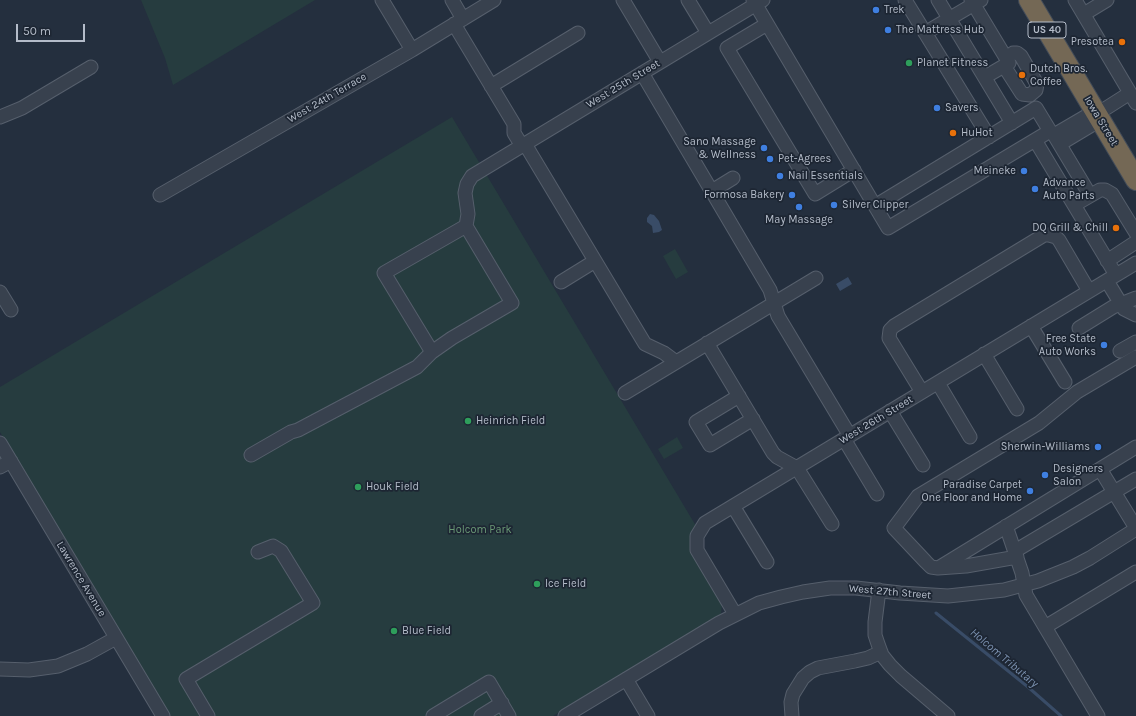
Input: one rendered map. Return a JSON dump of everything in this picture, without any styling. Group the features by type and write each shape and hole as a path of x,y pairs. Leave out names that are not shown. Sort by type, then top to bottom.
{"highway":[{"name":"Iowa Street","path":"1029,0 1136,180"}],"street":[{"path":"382,0 412,50"},
{"path":"452,0 458,21 491,86 514,124 514,132 645,344 664,353 676,362"},
{"name":"West 24th Terrace","path":"160,195 412,50 494,0"},
{"path":"623,0 660,62"},
{"path":"688,0 708,33"},
{"path":"905,0 989,137"},
{"path":"938,0 1012,123"},
{"path":"757,1 767,24 888,228 1035,140 1055,137 1133,98 1075,0"},
{"path":"1084,14 1107,0"},
{"name":"West 25th Street","path":"466,226 468,214 465,193 467,184 472,176 708,33 757,1"},
{"path":"926,33 975,1 1003,64 1017,98 1021,102 1028,102 1042,94 1043,89 1038,84 1019,54 1013,53 1003,64 985,77"},
{"path":"767,24 727,48 815,194 854,170"},
{"path":"491,86 578,33"},
{"path":"0,116 22,108 91,66"},
{"path":"642,73 770,290 778,316 847,437 877,494"},
{"path":"875,206 1036,108 1090,195"},
{"path":"1035,140 1107,261 1111,278 1121,304 1124,309 1136,315"},
{"path":"712,191 733,178"},
{"path":"1074,205 1100,190 1105,190 1112,194 1120,205 1136,233"},
{"path":"251,455 291,432 298,430 417,367 432,352 471,326 512,303 466,226 384,273 432,352"},
{"path":"922,392 889,338 890,330 1030,243 1044,235 1056,237 1089,291"},
{"path":"1107,261 1136,242"},
{"path":"561,282 595,261"},
{"name":"West 26th Street","path":"735,614 701,557 696,543 697,536 705,523 1136,263"},
{"path":"625,393 816,278"},
{"path":"0,292 11,310"},
{"path":"1079,328 1113,308 1136,298"},
{"path":"1031,326 1065,382"},
{"path":"1120,351 1136,342"},
{"path":"707,343 773,453 777,457 797,468 832,524"},
{"path":"984,354 1017,410"},
{"path":"1136,357 1077,392 1039,423 918,496 894,528 932,567 966,566 1016,554 1136,479"},
{"path":"938,383 970,437"},
{"path":"739,396 696,422 699,428 710,445 753,419"},
{"path":"890,411 923,465"},
{"name":"Lawrence Avenue","path":"0,443 5,464 116,638 163,716"},
{"path":"938,568 1136,447"},
{"path":"777,457 779,478"},
{"path":"1100,469 1136,529"},
{"path":"733,506 767,562"},
{"path":"1006,526 1022,572 1026,594 1098,716"},
{"name":"West 27th Street","path":"565,716 735,614 759,604 803,592 836,588 856,588 948,596 988,593 1024,585 1050,576 1077,564 1136,529"},
{"path":"208,716 186,679 313,603 281,552 273,546 258,552"},
{"path":"1045,627 1136,572"},
{"path":"879,590 875,635 881,652 890,665 901,676 948,716"},
{"path":"0,669 29,670 58,666 87,654 116,638"},
{"path":"792,716 791,702 793,694 803,678 810,672 818,668 868,658 881,652"},
{"path":"626,679 648,716"},
{"path":"433,716 489,682 509,716"},
{"path":"481,716 502,703"}],"green space":[{"path":"141,0 315,0 173,85 165,58"},
{"name":"Holcom Park","path":"452,117 696,526 722,605 721,613 553,716 170,716 0,432 0,387"},
{"path":"675,249 688,272 676,279 663,256"},
{"path":"677,437 683,448 664,459 658,449"}],"water":[{"path":"650,214 654,215 659,221 662,230 659,232 653,233 652,226 647,222 647,218"},
{"path":"848,277 852,284 840,291 836,284"}],"waterway":[{"name":"Holcom Tributary","path":"936,613 1028,687 1061,716"}],"place":[{"name":"Trek","path":"876,10"},
{"name":"The Mattress Hub","path":"888,30"},
{"name":"Presotea","path":"1122,42"},
{"name":"Planet Fitness","path":"909,63"},
{"name":"Dutch Bros. Coffee","path":"1022,75"},
{"name":"Savers","path":"937,108"},
{"name":"HuHot","path":"953,133"},
{"name":"Sano Massage & Wellness","path":"764,148"},
{"name":"Pet-Agrees","path":"770,159"},
{"name":"Meineke","path":"1024,171"},
{"name":"Nail Essentials","path":"780,176"},
{"name":"Advance Auto Parts","path":"1035,189"},
{"name":"Formosa Bakery","path":"792,195"},
{"name":"Silver Clipper","path":"834,205"},
{"name":"May Massage","path":"799,207"},
{"name":"DQ Grill & Chill","path":"1116,228"},
{"name":"Free State Auto Works","path":"1104,345"},
{"name":"Heinrich Field","path":"468,421"},
{"name":"Sherwin-Williams","path":"1098,447"},
{"name":"Designers Salon","path":"1045,475"},
{"name":"Houk Field","path":"358,487"},
{"name":"Paradise Carpet One Floor and Home","path":"1030,491"},
{"name":"Ice Field","path":"537,584"},
{"name":"Blue Field","path":"394,631"}]}
